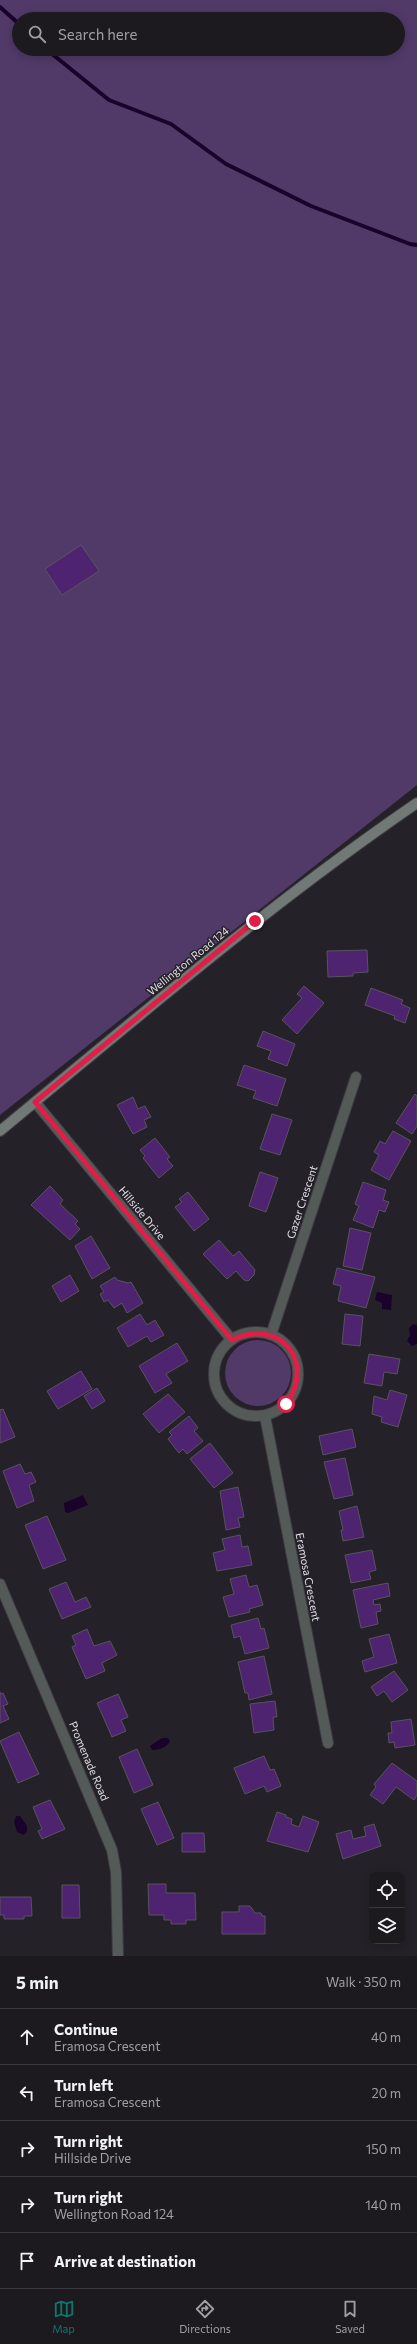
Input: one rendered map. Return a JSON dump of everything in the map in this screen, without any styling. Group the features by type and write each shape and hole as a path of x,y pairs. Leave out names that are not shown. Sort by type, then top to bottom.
{"main road":[{"name":"Wellington Road 124","path":"0,1131 255,921 324,868 417,803"}],"street":[{"name":"Gazer Crescent","path":"271,1335 356,1077"},
{"name":"Hillside Drive","path":"35,1102 232,1340"},
{"path":"258,1332 271,1335 283,1341 292,1352 298,1365 298,1379 295,1392 286,1404 266,1416 248,1416 233,1410 221,1398 217,1388 214,1367 220,1352 232,1340 244,1334 258,1332"},
{"name":"Eramosa Crescent","path":"266,1416 328,1743"},
{"name":"Promenade Road","path":"0,1584 112,1850 116,1872 118,1956"}],"shaded area":[{"path":"0,0 417,0 417,785 0,1115"},
{"path":"377,1292 392,1295 391,1310 382,1309 382,1303 375,1300"},
{"path":"413,1324 417,1325 417,1344 412,1346 407,1341 410,1335 409,1328"},
{"path":"251,1340 265,1340 277,1345 286,1354 291,1366 289,1386 282,1397 265,1406 251,1406 239,1401 230,1392 225,1380 225,1366 230,1354 239,1345"},
{"path":"83,1495 88,1505 68,1513 65,1512 64,1503"},
{"path":"162,1738 168,1738 170,1742 162,1748 152,1750 150,1746"},
{"path":"16,1816 20,1816 27,1826 27,1831 24,1835 17,1832 14,1822"}],"building":[{"path":"81,545 99,571 62,595 45,569"},
{"path":"367,950 368,972 353,973 353,976 328,977 327,951"},
{"path":"304,986 324,1003 297,1034 282,1020 302,998 297,994"},
{"path":"371,988 403,1000 401,1004 410,1008 405,1023 394,1019 395,1016 365,1005"},
{"path":"263,1031 295,1044 287,1066 268,1059 271,1051 257,1046"},
{"path":"244,1065 286,1079 277,1106 253,1098 256,1091 237,1085"},
{"path":"415,1094 417,1096 417,1126 412,1134 396,1123"},
{"path":"133,1097 138,1109 145,1106 151,1117 144,1120 147,1127 133,1134 117,1105"},
{"path":"272,1114 292,1120 280,1155 260,1149"},
{"path":"393,1131 411,1141 389,1180 371,1170 379,1155 374,1152 380,1141 385,1144"},
{"path":"155,1138 170,1157 167,1159 173,1166 159,1178 143,1158 145,1156 140,1150"},
{"path":"260,1172 278,1178 266,1212 249,1206"},
{"path":"363,1182 386,1190 383,1200 389,1202 385,1212 379,1210 373,1228 353,1220 359,1206 355,1204"},
{"path":"50,1186 63,1200 60,1204 78,1221 75,1224 80,1229 70,1240 31,1205"},
{"path":"188,1192 209,1219 194,1231 175,1207 182,1202 179,1199"},
{"path":"350,1228 371,1233 362,1270 343,1266"},
{"path":"91,1236 110,1268 92,1279 75,1246"},
{"path":"219,1240 233,1256 239,1251 255,1270 254,1275 248,1281 244,1280 236,1271 227,1279 203,1254"},
{"path":"337,1268 375,1277 366,1308 338,1301 341,1286 333,1284"},
{"path":"70,1275 79,1291 61,1302 52,1286"},
{"path":"115,1277 117,1280 128,1283 131,1282 143,1303 127,1313 122,1303 114,1308 108,1300 104,1302 100,1294 104,1292 100,1286"},
{"path":"140,1314 147,1325 155,1320 164,1335 151,1342 147,1336 128,1347 117,1328"},
{"path":"345,1314 363,1316 360,1346 342,1344"},
{"path":"177,1343 188,1361 166,1374 172,1383 155,1393 139,1366"},
{"path":"369,1354 400,1359 397,1374 384,1372 382,1386 364,1383"},
{"path":"81,1371 92,1389 58,1409 47,1391"},
{"path":"97,1388 105,1401 92,1409 84,1396"},
{"path":"390,1390 407,1395 398,1427 381,1422 382,1417 372,1414 374,1396 387,1400"},
{"path":"168,1394 185,1412 159,1433 143,1414"},
{"path":"3,1409 15,1437 0,1443 0,1410"},
{"path":"189,1416 198,1428 194,1431 203,1441 187,1454 183,1449 179,1453 168,1439 172,1435 169,1432"},
{"path":"352,1429 356,1447 323,1455 319,1436"},
{"path":"210,1443 233,1473 214,1488 190,1459"},
{"path":"345,1458 353,1495 334,1499 324,1462"},
{"path":"20,1464 25,1474 31,1472 36,1482 29,1485 34,1501 17,1508 3,1471"},
{"path":"238,1487 244,1517 238,1518 240,1527 226,1530 220,1491"},
{"path":"357,1506 364,1537 343,1541 341,1530 343,1530 339,1511"},
{"path":"47,1516 66,1560 43,1569 25,1525"},
{"path":"240,1535 242,1547 248,1546 252,1565 217,1571 213,1553 225,1550 222,1539"},
{"path":"372,1550 376,1570 369,1572 371,1579 351,1583 345,1555"},
{"path":"246,1575 249,1587 257,1585 263,1605 249,1609 250,1612 229,1617 223,1597 234,1594 230,1579"},
{"path":"66,1582 75,1602 86,1597 91,1607 62,1619 49,1589"},
{"path":"388,1583 390,1596 373,1600 374,1605 380,1604 381,1611 376,1612 378,1624 361,1628 353,1590"},
{"path":"258,1618 261,1629 264,1628 269,1648 245,1654 240,1636 234,1638 231,1625"},
{"path":"87,1629 94,1646 110,1641 117,1655 102,1663 105,1671 86,1679 72,1647 76,1645 72,1636"},
{"path":"389,1634 397,1663 365,1672 362,1661 374,1657 369,1639"},
{"path":"264,1656 272,1694 249,1700 248,1693 245,1693 238,1662"},
{"path":"394,1671 408,1690 392,1702 384,1691 377,1696 371,1687"},
{"path":"0,1692 1,1694 3,1693 8,1704 3,1706 9,1719 0,1723"},
{"path":"118,1694 128,1717 121,1720 126,1731 112,1737 97,1703"},
{"path":"275,1701 277,1717 273,1717 274,1730 254,1733 250,1704"},
{"path":"411,1719 415,1745 395,1748 394,1742 389,1743 388,1733 392,1733 391,1722"},
{"path":"19,1732 39,1774 18,1783 0,1741"},
{"path":"137,1749 153,1785 134,1793 119,1757"},
{"path":"264,1756 270,1770 274,1769 281,1786 267,1792 264,1786 245,1794 234,1768"},
{"path":"392,1763 417,1781 417,1795 414,1800 396,1787 383,1804 370,1795 376,1787 374,1784"},
{"path":"50,1800 65,1829 42,1839 38,1831 42,1829 33,1807"},
{"path":"158,1802 174,1838 157,1845 141,1809"},
{"path":"277,1812 292,1819 291,1824 299,1827 303,1816 319,1822 308,1852 267,1841"},
{"path":"374,1824 381,1846 343,1859 336,1834 351,1830 353,1839 366,1836 364,1827"},
{"path":"182,1833 204,1833 205,1852 182,1852"},
{"path":"148,1884 166,1884 166,1893 195,1893 196,1920 186,1920 186,1924 171,1924 171,1920 164,1920 164,1915 149,1915"},
{"path":"62,1885 79,1885 80,1918 62,1918"},
{"path":"0,1897 31,1897 32,1916 24,1916 24,1919 4,1919 4,1915 0,1915"},
{"path":"239,1906 250,1906 255,1913 261,1913 262,1916 265,1916 265,1934 222,1934 222,1912 239,1912"}],"waterway":[{"path":"0,7 12,18"},
{"path":"55,56 109,100 171,124 226,164 311,206 410,244 417,245"}],"route":[{"path":"255,921 35,1102 232,1340 244,1334 258,1332 271,1335 283,1341 292,1352 298,1365 298,1379 295,1392 286,1404"}]}
